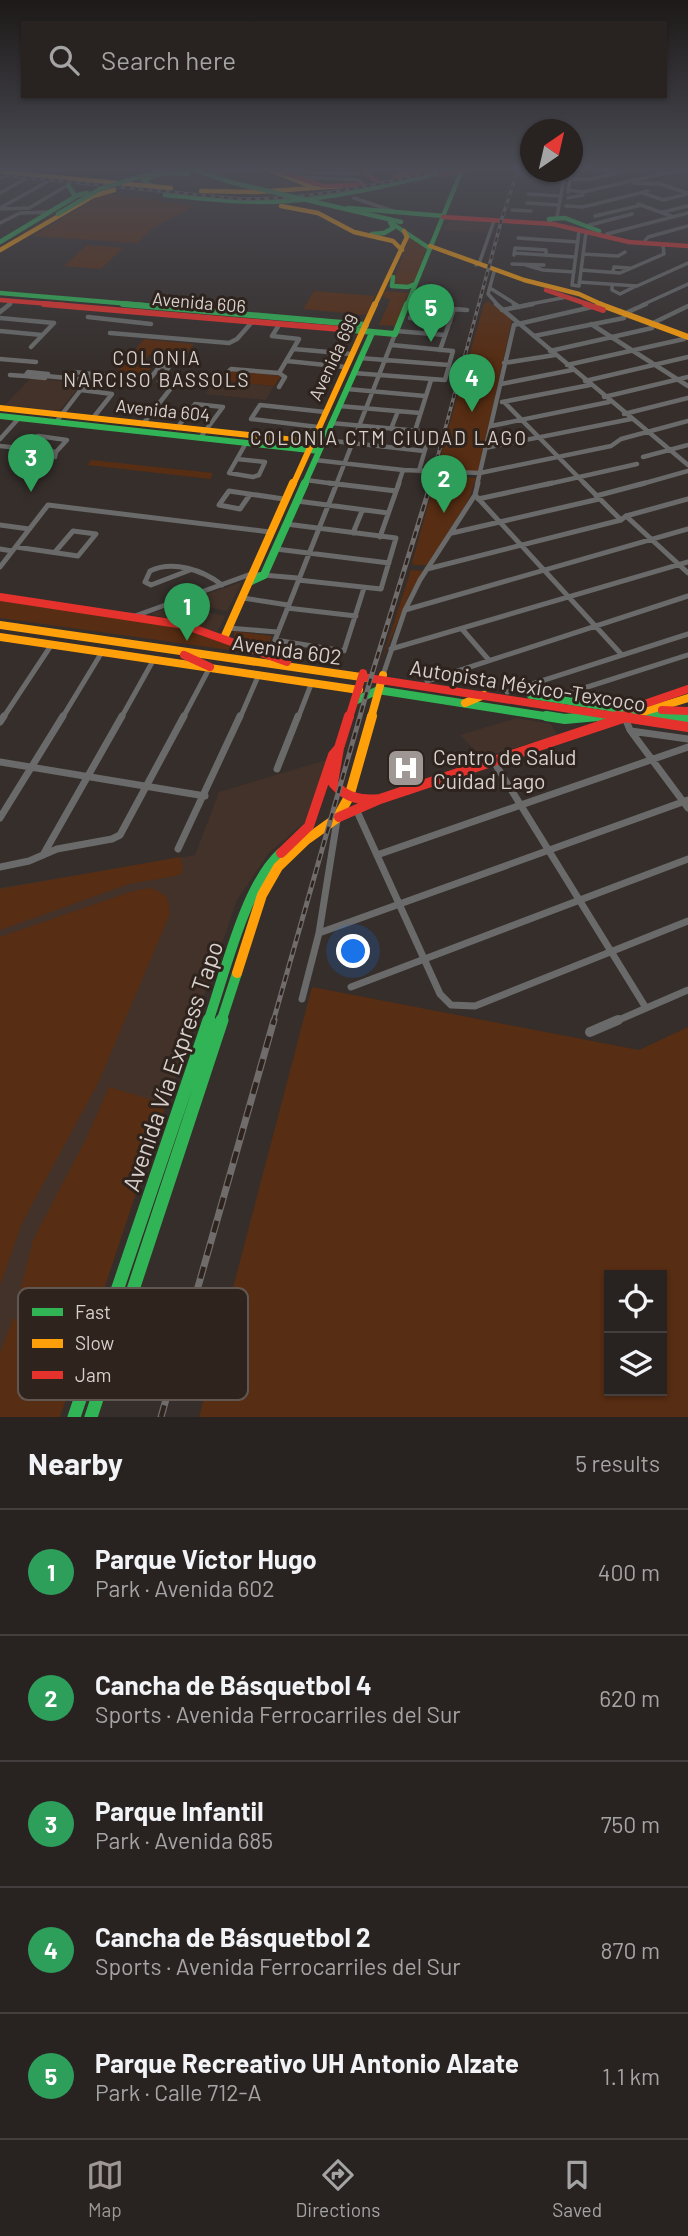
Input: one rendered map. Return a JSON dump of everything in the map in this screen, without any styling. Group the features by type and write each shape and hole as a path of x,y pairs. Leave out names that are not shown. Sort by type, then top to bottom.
{"main road":[{"path":"0,250 28,233"},
{"path":"359,233 393,241 402,250"},
{"name":"Avenida 699","path":"224,638 284,499 325,412 350,370 406,242 404,233"},
{"path":"411,233 430,247 652,326"},
{"path":"396,333 436,233"},
{"path":"599,233 629,242 663,246 688,245"},
{"path":"603,233 644,242 688,245"},
{"path":"396,262 391,285 414,287"},
{"path":"479,263 494,272 551,289 567,298 599,306 686,337"},
{"path":"384,288 414,287"},
{"name":"Avenida 606","path":"0,293 95,308 118,307 160,314 366,330"},
{"name":"Avenida 606","path":"0,300 55,301 396,333"},
{"name":"Avenida 699","path":"264,575 346,389 350,370"},
{"name":"Avenida 604","path":"0,408 58,418 320,449"},
{"name":"Avenida 604","path":"0,416 93,418 177,428 246,443 309,446"},
{"path":"251,577 264,575"},
{"name":"Avenida 602","path":"0,597 184,625 287,662"},
{"name":"Avenida 602","path":"0,623 363,675"},
{"name":"Avenida 602","path":"0,623 363,675"},
{"path":"1,639 52,644 359,690"},
{"path":"171,649 210,667"},
{"path":"363,675 339,748 333,783 349,797 363,801 380,799"},
{"name":"Autopista México-Texcoco","path":"363,675 381,682 612,715 626,713"},
{"name":"Autopista México-Texcoco","path":"381,682 427,681 553,698 688,727"},
{"path":"355,701 381,682"},
{"path":"381,682 465,703 579,719 612,715"},
{"path":"334,820 349,797 381,682"},
{"path":"334,820 380,799 592,728 688,689"},
{"path":"465,703 486,695"},
{"path":"644,712 688,698"},
{"path":"626,713 688,711"},
{"name":"Autopista México-Texcoco","path":"644,712 688,719"},
{"path":"579,719 575,721 577,726 592,728"},
{"name":"Avenida Vía Express Tapo","path":"118,1288 254,888 278,855 309,826 333,755 339,748"},
{"name":"Avenida Vía Express Tapo","path":"133,1288 262,895 286,859 334,820"},
{"name":"Avenida Vía Express Tapo","path":"74,1417 80,1400"},
{"name":"Avenida Vía Express Tapo","path":"91,1417 97,1400"}],"street":[{"path":"479,263 489,233"},
{"path":"580,233 572,285 579,286 583,254 581,233"},
{"path":"644,242 647,238 662,233"},
{"path":"659,234 681,234"},
{"path":"518,238 578,242"},
{"path":"581,270 613,272 634,267 664,254 663,246"},
{"path":"583,254 627,253"},
{"path":"514,254 576,257"},
{"path":"648,256 659,257"},
{"path":"512,263 574,272"},
{"path":"612,284 612,290 620,294 688,264"},
{"path":"613,272 614,267 634,267"},
{"path":"494,272 488,295 502,310 609,402 688,465"},
{"path":"579,282 637,286"},
{"path":"534,336 626,315 688,284"},
{"path":"490,288 519,307"},
{"path":"502,310 567,298"},
{"path":"0,312 13,301"},
{"path":"415,306 467,310"},
{"path":"381,682 405,610 427,569 476,497 513,325 599,306"},
{"path":"504,363 553,353 652,326 688,306"},
{"path":"95,308 88,317 151,324"},
{"path":"440,349 454,309"},
{"path":"139,335 160,314"},
{"path":"0,318 54,323 31,347"},
{"path":"410,318 450,322"},
{"path":"110,332 229,343 237,340 252,322"},
{"path":"592,324 688,386"},
{"path":"279,325 272,335 299,339 279,373"},
{"path":"0,331 42,335"},
{"path":"277,632 396,333 445,335"},
{"path":"419,348 425,334"},
{"path":"500,384 686,337"},
{"path":"287,361 381,375 444,380 453,351 392,345"},
{"path":"294,349 386,361 449,365"},
{"path":"584,381 688,357"},
{"path":"0,359 36,362"},
{"path":"74,372 149,380 160,366 169,367 159,381 175,383 143,424"},
{"path":"219,380 229,369 279,373 285,377 279,387"},
{"path":"58,418 93,374"},
{"path":"10,375 88,380"},
{"path":"604,397 688,377"},
{"path":"415,431 431,380"},
{"path":"496,401 504,402 590,385"},
{"path":"346,389 425,396"},
{"path":"81,390 112,394 93,418"},
{"path":"624,414 688,398"},
{"path":"504,402 597,498 652,540 688,573"},
{"path":"491,426 609,402"},
{"path":"177,428 195,404 223,407 203,434"},
{"path":"318,427 251,419 260,405 325,412"},
{"path":"339,405 420,413"},
{"path":"390,429 398,411"},
{"path":"0,439 19,418"},
{"path":"485,448 631,419"},
{"path":"320,449 345,464 403,470 480,473 614,445 621,439 688,421"},
{"path":"331,423 430,432 419,471"},
{"path":"0,446 56,454 67,440 38,436 25,448"},
{"path":"237,458 265,463 257,477 229,472 237,458 246,443"},
{"name":"Avenida 604","path":"320,449 353,444 424,451"},
{"path":"643,457 688,445"},
{"path":"476,497 637,464"},
{"path":"380,537 403,470"},
{"path":"452,533 597,498 688,471"},
{"path":"306,480 396,491"},
{"path":"249,496 240,509 219,505 228,491 284,499"},
{"path":"476,497 622,655"},
{"path":"427,569 688,499"},
{"path":"297,501 388,513"},
{"path":"0,567 48,505 270,532"},
{"path":"353,534 362,510"},
{"path":"264,575 381,589 396,538 286,524"},
{"path":"0,525 29,528"},
{"path":"405,610 688,529"},
{"path":"0,550 55,552 78,556 95,533 74,531 55,552"},
{"path":"276,549 389,562"},
{"path":"391,649 688,562"},
{"path":"190,570 147,584 145,582 150,571 161,567 190,570 212,576 222,585"},
{"path":"135,616 251,577"},
{"path":"243,598 356,616 364,587"},
{"path":"427,681 688,596"},
{"name":"Avenida 602","path":"228,628 277,632 276,642 344,651 356,616"},
{"path":"463,629 488,659"},
{"path":"507,692 688,634"},
{"path":"0,722 52,644"},
{"path":"0,818 102,652"},
{"path":"553,698 688,655"},
{"path":"42,856 154,659"},
{"path":"0,867 42,856 57,849 118,836 210,667"},
{"path":"178,849 200,801 205,796 259,674"},
{"path":"277,769 312,682"},
{"path":"319,933 687,803 630,730 626,713"},
{"path":"630,730 688,739"},
{"path":"377,855 688,747"},
{"path":"0,762 205,796"},
{"path":"494,762 646,1008"},
{"path":"356,809 440,994 451,1005 475,1006 688,920"},
{"path":"302,999 319,933 334,820"},
{"path":"351,987 688,859"},
{"path":"590,1032 688,990"}],"shaded area":[{"path":"38,233 147,233 137,243 33,236"},
{"path":"408,236 426,249 413,286 392,284 408,242"},
{"path":"87,245 123,248 101,269 64,266"},
{"path":"314,291 375,296 366,315 303,309"},
{"path":"384,291 409,293 395,326 379,325 390,300 381,295"},
{"path":"488,301 512,320 478,472 436,471 484,304"},
{"path":"144,339 194,344 183,358 149,355 144,362 154,364 144,377 115,374"},
{"path":"232,371 281,376 274,386 225,381"},
{"path":"31,378 83,383 59,411 5,405"},
{"path":"215,380 274,386 266,400 205,394"},
{"path":"91,460 213,473 210,479 87,465"},
{"path":"436,476 476,478 469,499 427,565 414,565 412,563"},
{"path":"411,570 424,571 409,595 381,662"},
{"path":"242,582 227,611 184,602"},
{"path":"0,601 179,627 257,654 0,618"},
{"path":"176,605 225,616 217,632 151,614"},
{"path":"234,631 272,636 269,644 283,649 281,657 234,639"},
{"path":"517,718 551,724 557,735 482,758 460,735"},
{"path":"326,760 307,820 268,854 237,900 103,1288 18,1288 18,1400 65,1400 59,1417 0,1417 0,888 195,855 219,792"},
{"path":"180,857 183,867 180,875 129,884 0,930 0,889"},
{"path":"149,888 160,892 166,898 169,916 98,1083 22,1223 0,1286 0,937 133,891"},
{"path":"312,987 639,1050 688,1027 688,1417 199,1417 203,1400 248,1400 248,1288 233,1288"},
{"path":"109,1087 166,1104 104,1288 21,1288 33,1240 87,1137"},
{"path":"13,1319 18,1319 18,1400 66,1400 60,1417 0,1417 0,1353"}],"railway":[{"path":"430,485 498,233"},
{"path":"273,1022 372,674 431,483"},
{"path":"198,1288 274,1020"},
{"path":"161,1417 166,1400"}],"traffic: fast":[{"path":"0,242 15,233"},
{"path":"372,234 382,233"},
{"path":"407,233 429,248"},
{"path":"352,330 395,334 436,233"},
{"path":"393,277 392,286 408,287 415,284"},
{"path":"0,293 366,325"},
{"path":"251,581 264,575 372,333"},
{"path":"0,416 319,451"},
{"path":"355,701 378,690 565,719 610,715"},
{"path":"531,695 688,719"},
{"path":"118,1288 254,888 271,862 281,853"},
{"path":"133,1288 237,973"},
{"path":"74,1417 80,1400"},
{"path":"91,1417 97,1400"}],"traffic: slow":[{"path":"0,250 29,233"},
{"path":"359,233 393,241 402,250"},
{"path":"224,638 361,332 404,248 407,237 405,233"},
{"path":"430,246 524,280 579,294 612,310 688,337"},
{"path":"0,408 322,443"},
{"path":"0,625 368,678"},
{"path":"0,637 359,690"},
{"path":"237,973 262,895 278,867 306,840 337,818 349,797 383,675"},
{"path":"465,703 484,695"},
{"path":"643,712 688,698"}],"traffic: jam":[{"path":"592,233 629,242 688,246"},
{"path":"546,290 603,310"},
{"path":"0,300 352,330"},
{"path":"0,597 184,625 287,662"},
{"path":"184,655 210,667"},
{"path":"363,673 339,748 333,783 348,796 366,800 380,799"},
{"path":"368,678 688,727"},
{"path":"627,710 688,689"},
{"path":"662,710 688,711"},
{"path":"339,817 380,799 626,717"},
{"path":"281,853 309,826 333,755 339,748"}],"place":[{"name":"Parque Recreativo UH Antonio Alzate","path":"431,342"},
{"name":"Cancha de Básquetbol 2","path":"472,412"},
{"name":"Parque Infantil","path":"31,492"},
{"name":"Cancha de Básquetbol 4","path":"444,513"},
{"name":"Parque Víctor Hugo","path":"187,641"},
{"name":"Centro de Salud Cuidad Lago","path":"406,768"}],"district":[{"name":"COLONIA NARCISO BASSOLS","path":"157,368"},
{"name":"COLONIA CTM CIUDAD LAGO","path":"389,437"}]}
